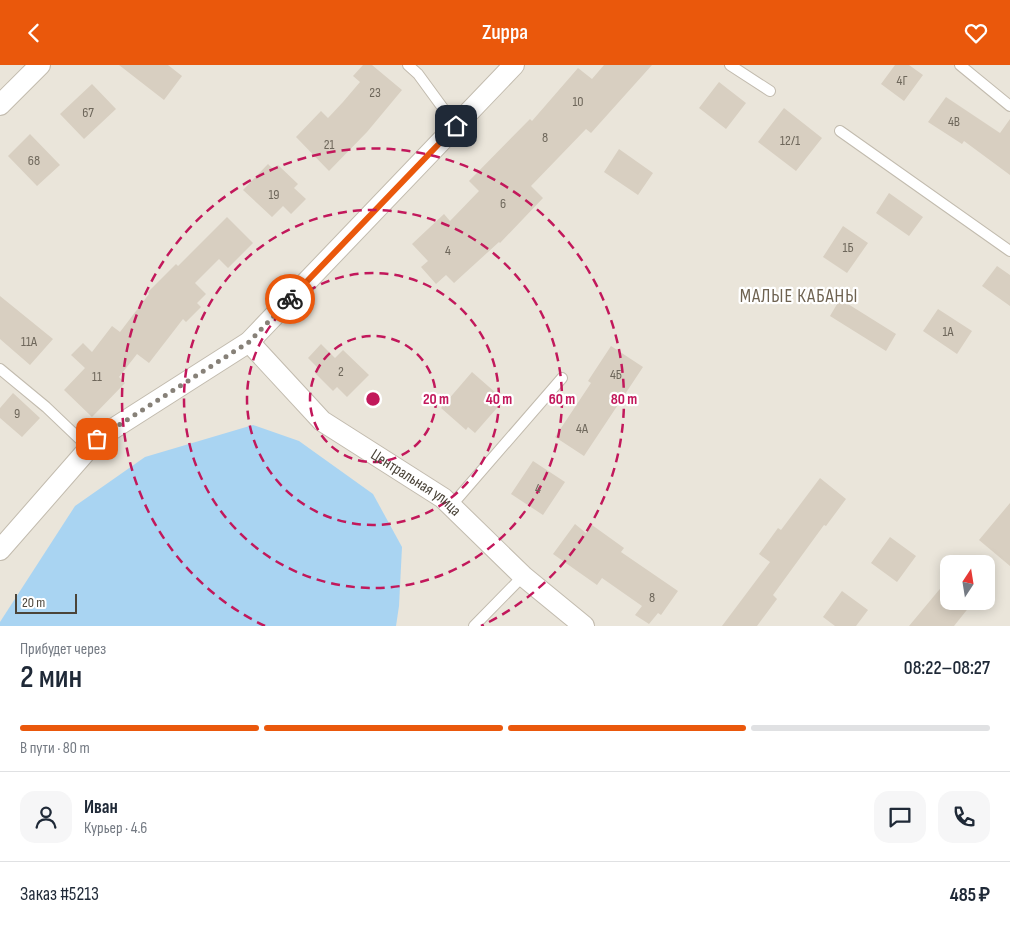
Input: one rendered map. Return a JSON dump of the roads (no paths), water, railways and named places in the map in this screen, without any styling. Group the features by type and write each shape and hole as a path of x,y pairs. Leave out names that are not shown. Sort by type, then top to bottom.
{"street":[{"path":"0,105 40,65"},
{"path":"0,550 97,439 249,342 514,65"},
{"name":"Центральная улица","path":"249,342 322,421 443,498 523,576 584,626"}],"lane":[{"path":"408,65 418,74 456,126"},
{"path":"730,65 770,91"},
{"path":"960,65 1010,106"},
{"path":"840,131 1010,251"},
{"path":"0,369 46,407 89,449"},
{"path":"451,507 562,378"},
{"path":"474,626 523,576"}],"water":[{"path":"253,425 299,441 373,494 402,547 396,626 0,626 0,622 75,506 145,457"}],"district":[{"name":"МАЛЫЕ КАБАНЫ","path":"799,296"}]}
